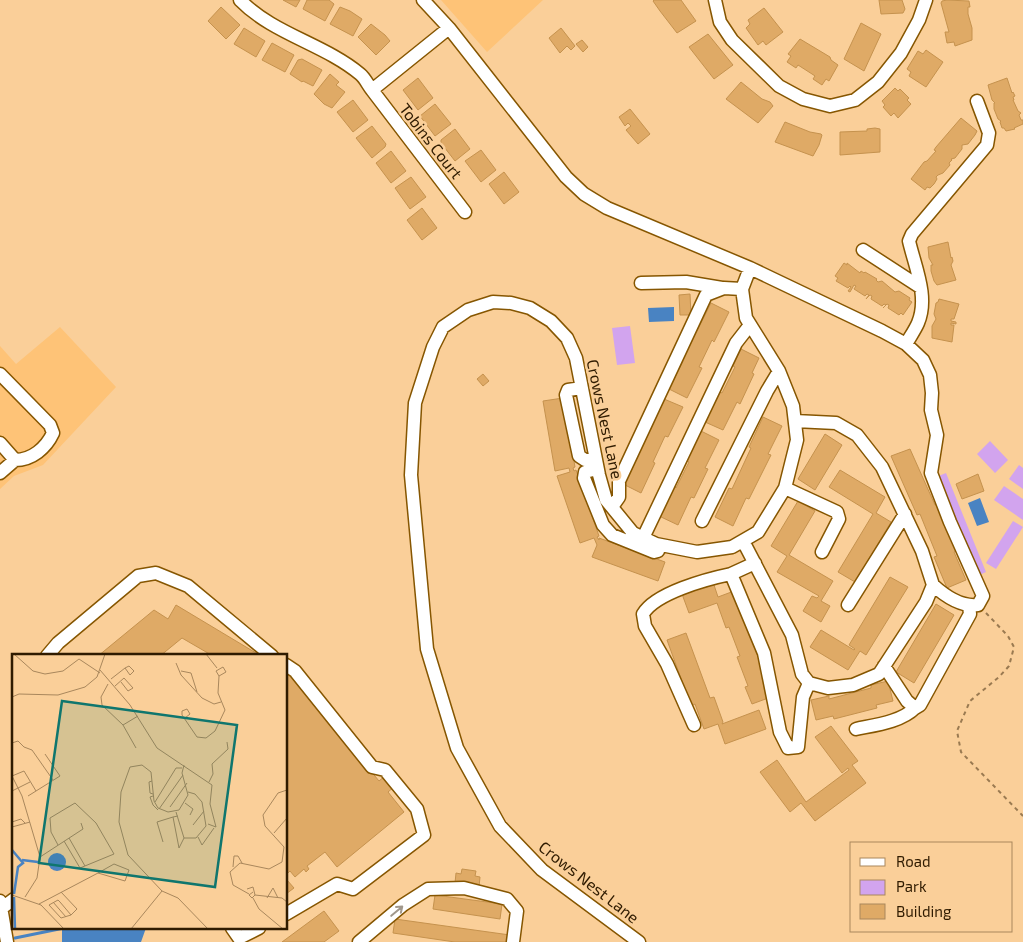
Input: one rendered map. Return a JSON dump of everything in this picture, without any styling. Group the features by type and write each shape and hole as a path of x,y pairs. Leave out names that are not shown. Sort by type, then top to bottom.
{"street":[{"name":"Tobins Court","path":"240,0 248,8 273,24 340,60 362,75 465,212"},
{"path":"423,0 449,28 566,177 584,194 608,208 750,268 906,344 923,360 930,375 931,410 937,435 931,473 982,596 974,605 920,705 911,713 897,719 856,730"},
{"path":"715,0 720,22 732,40 766,75 779,86 803,100 830,106 855,100 878,82 901,52 919,20 926,0"},
{"path":"372,90 449,28"},
{"path":"906,344 918,324 922,310 922,296 909,241 912,234 987,145 989,133 977,101"},
{"path":"863,250 920,287"},
{"name":"Crows Nest Lane","path":"639,942 542,870 500,826 458,748 427,649 411,475 415,402 433,347 443,327 468,310 493,302 512,303 530,308 552,321 567,338 576,358 596,464 606,500 633,533 656,544 697,552 732,547 758,532 785,488 797,440 793,406 779,371 746,318 742,289 750,268"},
{"path":"641,283 686,282 742,289"},
{"path":"612,506 619,497 619,481 706,296 724,288"},
{"path":"643,538 736,344 750,325"},
{"path":"702,521 767,391 779,371"},
{"path":"0,374 50,425 53,433 49,440 32,457 24,460 15,460 0,473"},
{"path":"795,421 836,424 857,435 882,467 922,551 933,585 944,595 974,605"},
{"path":"0,443 15,460"},
{"path":"596,464 585,472 584,478 603,525 612,535 654,552 660,551 663,546"},
{"path":"785,488 837,512 839,519 822,552"},
{"path":"848,605 905,514"},
{"path":"606,528 621,518"},
{"path":"743,541 792,635 802,674 809,683 828,688 853,685 879,674 926,602 933,585"},
{"path":"694,725 667,664 645,626 643,614 652,605 675,591 731,574 754,563"},
{"path":"49,654 138,576 156,573 188,586 270,654"},
{"path":"731,574 764,653 780,732 788,748 798,747 804,697 809,683"},
{"path":"288,666 295,671 372,767 385,770 417,809 424,834 353,889 337,884 288,913"},
{"path":"884,666 907,701 915,708"},
{"path":"359,942 403,905 428,890 464,888 507,899 518,911 513,942"},
{"path":"1,905 7,942"},
{"path":"233,930 239,938 255,930"}],"path":[{"path":"974,605 998,624 1014,646 1009,666 992,684 970,701 963,715 957,731 961,752 1023,816"}],"shaded area":[{"path":"441,0 543,0 487,52"},
{"path":"60,327 116,387 43,465 14,476 0,489 0,346 16,364"}],"green space":[{"path":"630,326 635,363 617,365 612,328"},
{"path":"990,441 1008,460 995,473 977,454"},
{"path":"1019,465 1023,468 1023,489 1009,479"},
{"path":"946,473 986,572 977,576 936,477"},
{"path":"1004,486 1023,499 1023,520 994,500"},
{"path":"1013,521 1023,527 996,569 986,563"}],"water":[{"path":"674,307 674,321 649,322 648,308"},
{"path":"980,498 989,522 977,526 968,503"},
{"path":"62,930 145,930 141,942 62,942"}],"building":[{"path":"283,0 300,0 296,7"},
{"path":"307,0 329,0 334,4 325,21 303,9"},
{"path":"654,0 681,0 696,21 677,33"},
{"path":"879,0 902,0 905,9 903,13 881,14"},
{"path":"947,0 969,1 968,14 972,28 972,40 955,46 954,42 947,43 945,32 949,32 941,3"},
{"path":"221,7 240,25 226,39 208,21"},
{"path":"340,7 362,19 353,36 330,24"},
{"path":"764,8 783,32 766,45 763,41 758,45 746,28 750,24 748,20"},
{"path":"861,23 881,34 864,71 844,59"},
{"path":"371,24 390,41 376,55 358,37"},
{"path":"244,28 265,41 256,57 234,44"},
{"path":"561,28 575,46 571,50 567,46 560,53 549,38"},
{"path":"708,34 733,65 714,79 689,47"},
{"path":"800,39 830,57 838,65 829,81 826,79 822,85 813,79 815,76 812,74 798,65 796,68 787,62 791,56 788,54"},
{"path":"582,40 588,47 583,52 576,44"},
{"path":"272,43 294,55 285,72 262,60"},
{"path":"926,50 943,62 926,87 909,76 911,72 907,69 918,51 923,54"},
{"path":"302,59 322,70 313,86 302,82 290,74 298,60"},
{"path":"330,74 339,82 336,85 345,92 332,108 324,104 314,94"},
{"path":"418,78 433,98 418,110 403,90"},
{"path":"1007,78 1012,93 1015,96 1013,100 1018,111 1021,113 1019,115 1021,120 1023,120 1023,124 1015,129 1006,131 1002,128 1001,121 998,119 994,109 995,103 992,100 988,85"},
{"path":"741,82 773,106 758,123 726,99"},
{"path":"895,88 898,91 900,89 909,98 907,100 911,104 898,118 894,113 891,116 883,107 885,105 882,101"},
{"path":"353,100 368,120 353,132 337,112"},
{"path":"435,104 451,124 435,136 420,116"},
{"path":"630,109 650,134 638,144 626,130 631,126 628,123 625,126 619,117"},
{"path":"961,118 977,131 975,135 968,144 962,145 962,149 955,158 951,159 950,165 943,173 936,177 937,179 930,188 927,187 925,190 911,179 924,162 936,151 934,150 936,147"},
{"path":"785,122 822,135 813,156 775,142"},
{"path":"372,126 386,144 372,158 356,138"},
{"path":"455,129 470,149 455,161 441,143 441,140"},
{"path":"867,129 880,129 880,152 840,155 840,132 867,131"},
{"path":"481,150 496,170 481,182 465,161"},
{"path":"391,151 406,171 391,183 376,163"},
{"path":"504,172 519,192 504,204 489,184"},
{"path":"411,177 426,197 410,209 395,188"},
{"path":"422,208 437,228 422,240 407,220"},
{"path":"948,242 953,261 951,265 956,280 937,285 931,271 931,265 933,265 929,258 928,247"},
{"path":"844,263 847,265 847,263 860,273 861,271 865,272 877,279 878,282 882,281 895,292 899,291 910,298 909,300 912,302 903,315 901,313 899,315 888,308 889,305 884,304 882,306 871,299 872,296 870,295 866,299 869,295 865,296 854,289 856,286 854,285 850,292 848,291 851,287 848,288 836,281 838,278 835,276"},
{"path":"690,294 691,315 680,315 679,295"},
{"path":"939,299 959,304 954,319 951,319 951,321 956,322 956,324 951,323 951,325 954,325 952,342 932,338 932,326 936,319 934,314 936,303"},
{"path":"711,303 729,312 714,342 712,340 699,367 702,368 687,398 669,389 683,361 680,360"},
{"path":"741,349 759,358 740,404 737,402 723,430 705,422 735,367 733,366"},
{"path":"483,374 489,381 483,386 477,379"},
{"path":"563,398 575,467 573,468 574,471 576,470 599,536 597,537 599,540 599,538 665,562 658,581 592,557 597,545 594,538 580,543 557,476 570,472 569,468 555,471 543,401"},
{"path":"664,399 683,407 668,437 665,436 641,493 623,484"},
{"path":"763,417 782,426 768,454 771,455 749,499 746,498 733,526 715,517 729,488 732,489"},
{"path":"701,431 719,440 705,468 708,469 694,498 691,497 678,525 659,516 689,462 686,460"},
{"path":"825,434 842,445 815,490 798,479"},
{"path":"910,449 935,505 938,504 957,550 954,552 966,580 947,588 934,557 937,556 920,514 917,515 891,456"},
{"path":"840,470 885,497 876,513 891,522 855,582 838,572 873,514 829,487"},
{"path":"978,474 984,491 962,499 956,484"},
{"path":"798,501 815,511 789,555 833,581 821,601 830,606 821,622 803,611 812,596 817,598 819,596 777,572 787,556 771,546"},
{"path":"890,577 908,587 866,655 860,651 848,670 810,647 821,630 854,650 849,645"},
{"path":"713,582 718,597 734,591 767,679 771,697 752,704 745,687 748,686 737,657 740,656 729,627 726,628 717,603 689,613 682,594"},
{"path":"936,604 954,615 914,683 896,672"},
{"path":"176,605 258,654 210,654 182,638 162,654 100,654 154,610 168,619"},
{"path":"686,633 710,698 714,697 723,722 722,724 759,710 766,729 725,744 718,724 704,729 695,704 691,706 667,640"},
{"path":"288,672 379,781 386,775 395,786 388,792 404,812 337,867 325,852 307,866 309,869 306,872 304,869 295,877 290,871 288,873"},
{"path":"888,681 893,701 876,705 877,708 834,719 833,716 816,720 811,700 829,696 829,699 871,688 871,685"},
{"path":"831,726 858,761 852,765 866,783 815,821 801,803 790,812 760,772 777,760 806,802 849,770 848,768 842,773 815,737"},
{"path":"462,869 476,871 475,876 480,877 479,887 455,883 456,873 461,874"},
{"path":"288,881 294,888 288,892"},
{"path":"435,895 502,904 500,919 433,909"},
{"path":"324,911 339,931 324,942 282,942"},
{"path":"395,919 510,935 509,942 455,942 393,933"}],"waterway":[{"path":"15,938 54,930"}]}
